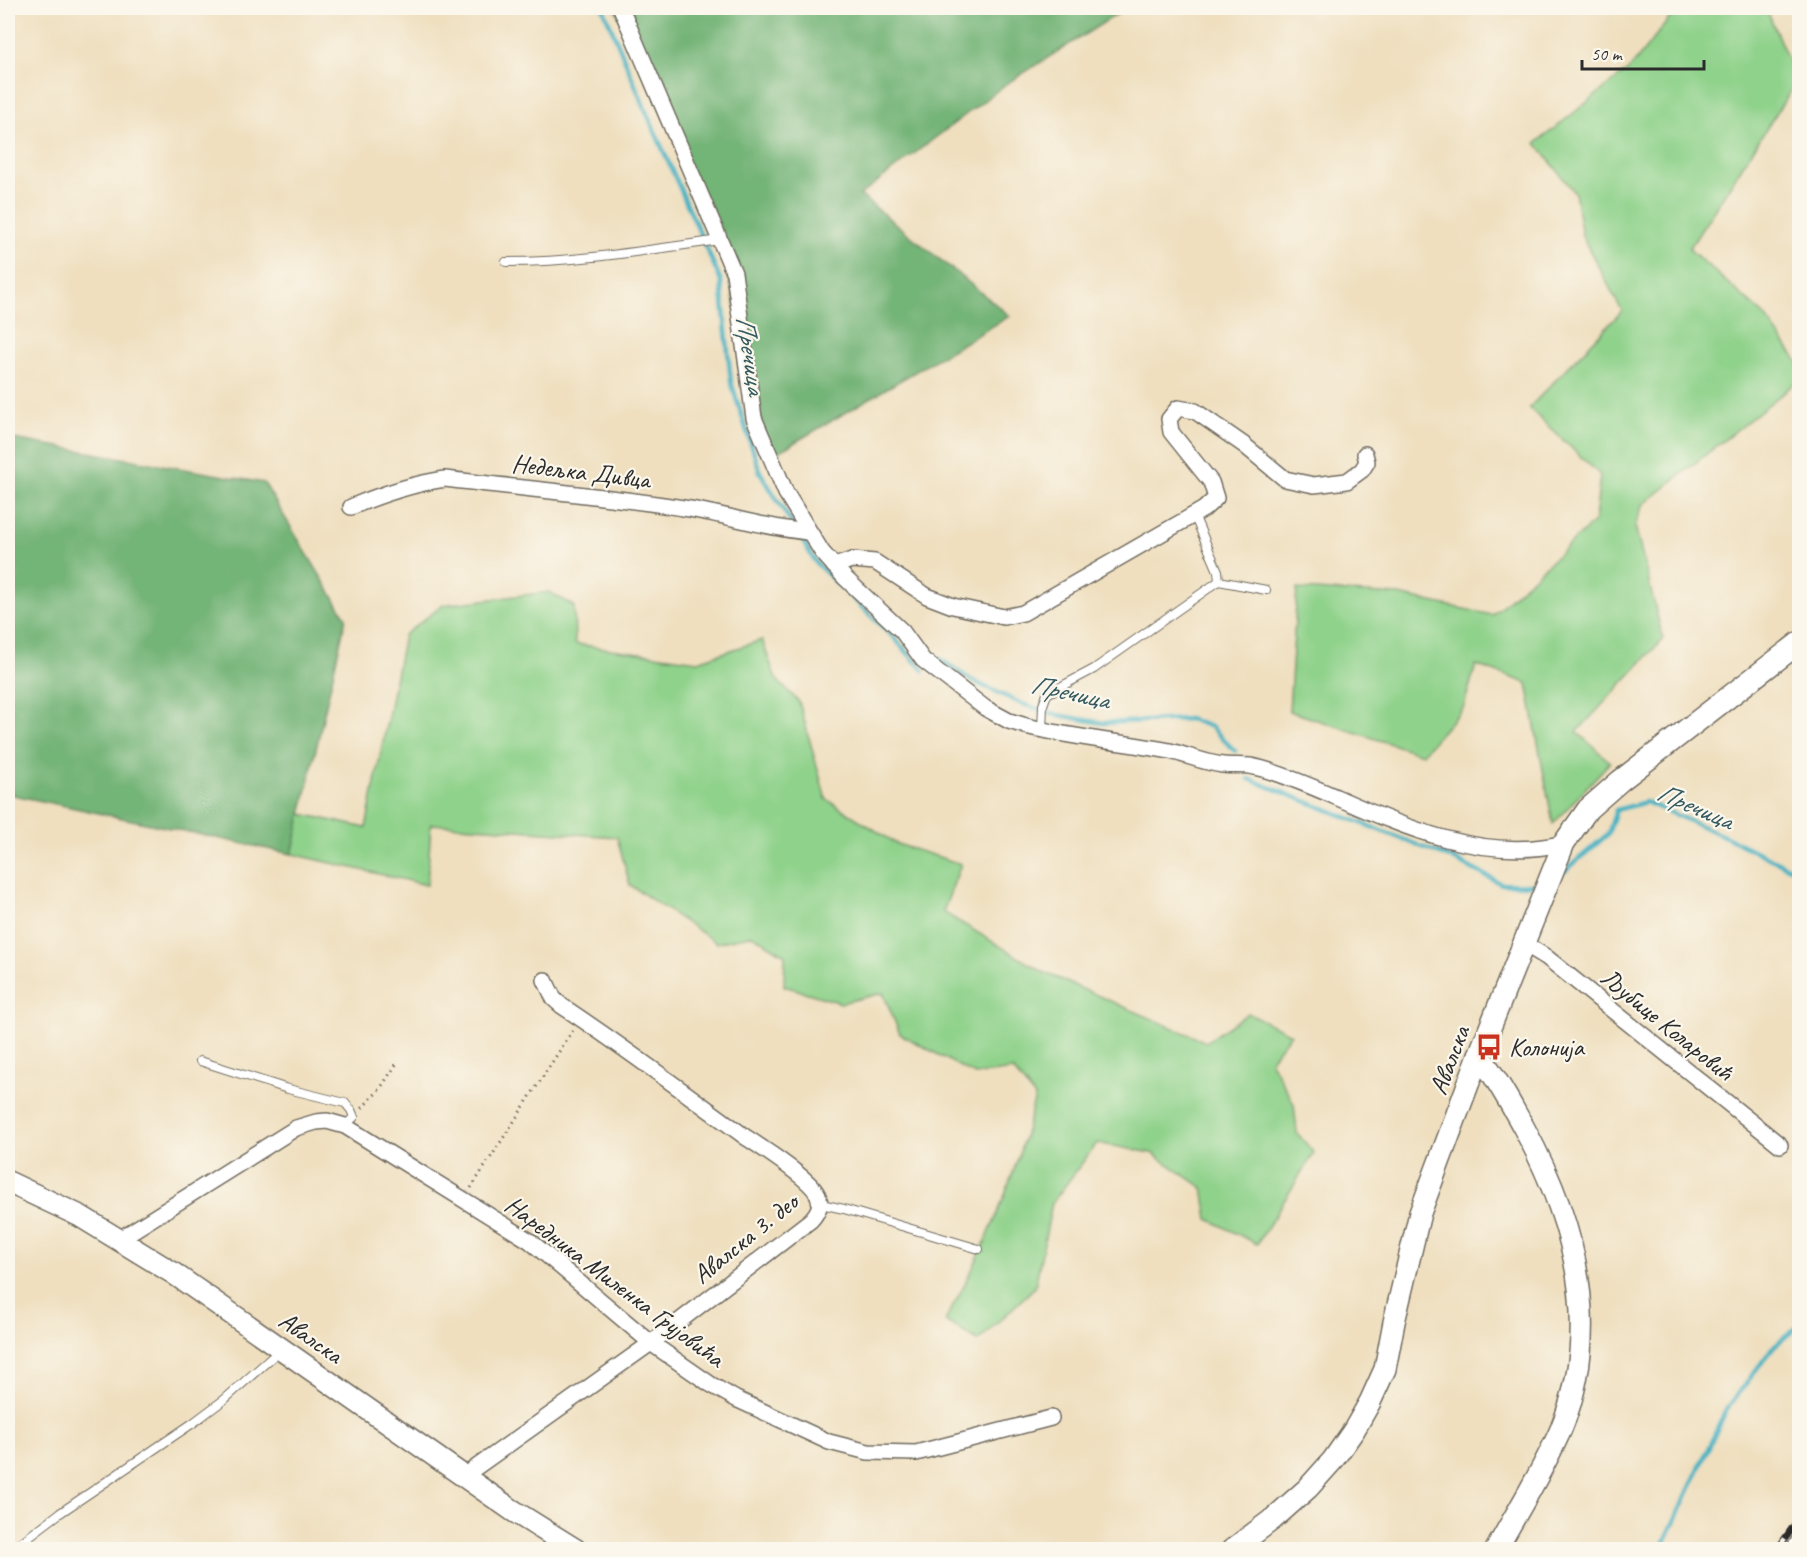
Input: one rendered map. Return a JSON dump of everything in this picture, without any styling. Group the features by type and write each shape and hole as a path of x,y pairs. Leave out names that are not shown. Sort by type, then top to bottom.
{"street":[{"path":"621,8 717,240 734,273 754,418 786,493 807,532 834,566 902,631 923,660 986,708 1009,721 1042,724 1221,765 1251,766 1314,787 1390,821 1424,833 1468,843 1509,849 1545,848 1564,843"},
{"path":"834,566 852,560 875,562 927,596 953,606 1004,617 1023,613 1194,515 1216,498 1210,482 1171,432 1169,419 1178,408 1195,411 1244,445 1285,479 1314,485 1347,481 1362,470 1367,462 1365,454"},
{"name":"Недељка Дивца","path":"351,507 383,494 445,479 654,504 807,532"},
{"name":"Авалска","path":"1232,1550 1273,1519 1308,1488 1333,1460 1370,1402 1385,1369 1420,1213 1479,1055 1564,843 1588,809 1620,781 1800,642"},
{"name":"Љубице Коларовић","path":"1523,943 1546,957 1780,1145"},
{"name":"Авалска 3. део","path":"464,1476 651,1343 811,1220 821,1204 817,1192 807,1182 554,999 545,980"},
{"path":"1479,1055 1498,1080 1540,1156 1554,1187 1575,1262 1580,1285 1582,1314 1582,1347 1561,1429 1496,1550"},
{"name":"Наредника Миленка Грујовића","path":"118,1240 296,1128 316,1122 349,1121 463,1200 530,1241 651,1343 710,1384 736,1399 829,1442 868,1452 916,1453 1052,1418"},
{"name":"Авалска","path":"8,1182 80,1216 173,1273 464,1476 576,1550"},
{"path":"1792,1550 1800,1540"}],"lane":[{"path":"506,262 536,262 617,255 717,240"},
{"path":"1194,515 1218,571 1219,581"},
{"path":"1042,724 1043,705 1047,694 1094,669 1219,581 1266,590"},
{"path":"200,1061 288,1089 345,1103 351,1110 349,1121"},
{"path":"821,1204 979,1249"},
{"path":"11,1550 60,1513 193,1423 225,1399 281,1350"}],"path":[{"path":"463,1200 580,1018"},
{"path":"349,1121 380,1089 398,1063"}],"green space":[{"path":"615,8 1127,8 1006,84 860,195 1010,316 770,457 720,240"},
{"path":"1678,8 1766,8 1797,81 1689,249 1764,315 1799,363 1799,380 1643,505 1635,526 1663,639 1577,732 1610,762 1553,824 1527,683 1476,665 1463,708 1422,754 1289,711 1297,589 1399,595 1492,615 1595,521 1600,475 1529,408 1622,311 1582,236 1575,193 1536,143 1630,68"},
{"path":"8,438 264,483 346,618 292,854 8,794"},
{"path":"549,592 574,606 575,644 698,661 762,640 776,679 799,702 826,799 897,844 961,864 943,912 1043,972 1206,1042 1248,1013 1291,1034 1270,1060 1294,1104 1297,1133 1314,1153 1257,1244 1208,1219 1203,1188 1152,1153 1097,1143 1052,1203 1035,1287 978,1341 945,1321 973,1268 998,1212 1028,1126 1035,1097 1013,1070 975,1075 900,1034 883,993 841,1003 784,986 785,955 753,935 717,943 630,885 617,837 431,824 427,885 292,854 301,814 366,828 404,635 443,605"}],"waterway":[{"name":"Пречица","path":"603,8 721,281 731,382 760,472 794,527"},
{"name":"Пречица","path":"799,534 816,563 896,640 923,670"},
{"name":"Пречица","path":"933,654 971,680 1022,704 1058,715 1103,723 1189,719 1211,727 1235,751"},
{"name":"Пречица","path":"1249,779 1453,859 1502,884 1538,885"},
{"name":"Пречица","path":"1565,871 1608,834 1616,810 1646,802 1800,873"},
{"path":"1661,1550 1726,1410 1774,1346 1800,1325"}],"railway":[{"path":"1777,1550 1800,1517"}],"place":[{"name":"Колонија","path":"1489,1047"}]}
